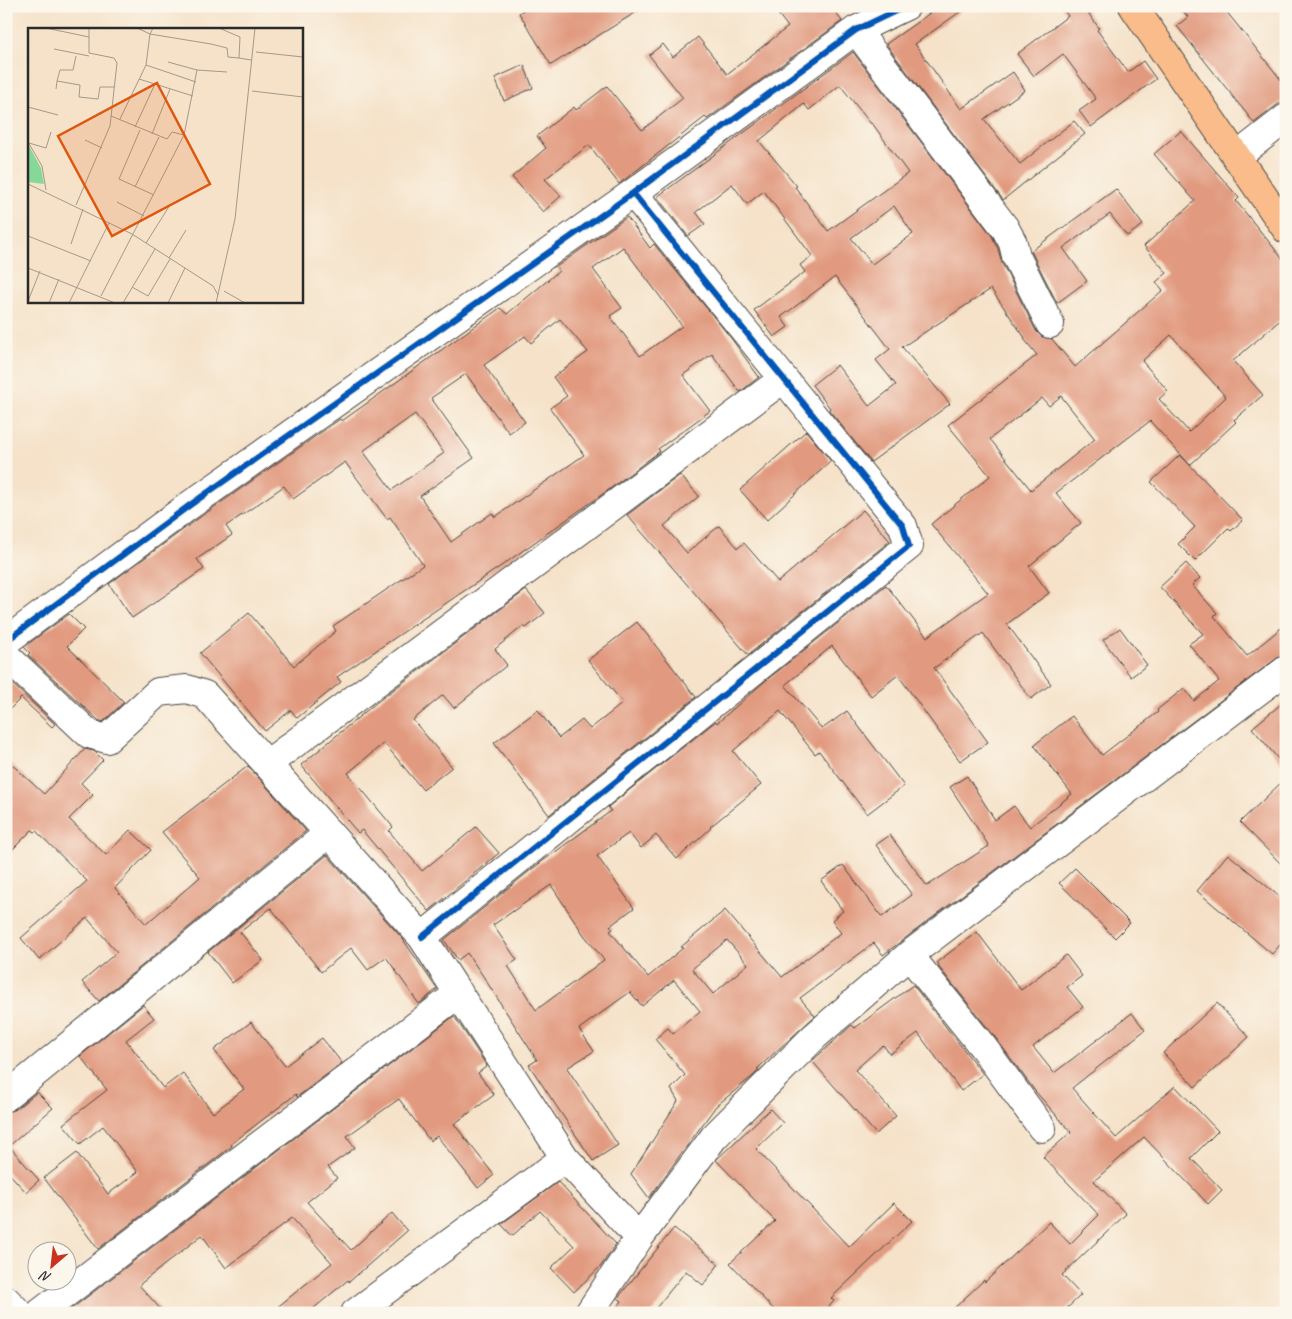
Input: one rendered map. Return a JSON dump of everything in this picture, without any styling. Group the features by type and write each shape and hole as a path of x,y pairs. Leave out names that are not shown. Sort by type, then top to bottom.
{"main road":[{"path":"1133,6 1286,229"}],"street":[{"path":"6,641 190,505 633,193 856,30 906,6"},
{"path":"856,30 1005,228 1013,242 1016,256 1050,324"},
{"path":"1236,157 1286,118"},
{"path":"422,937 909,546 903,526 633,193"},
{"path":"267,764 783,379"},
{"path":"6,656 89,734 107,739 158,692 187,689 205,695 422,937 565,1158 639,1238"},
{"path":"589,1313 639,1238 714,1137 815,1036 909,955 1286,670"},
{"path":"6,1097 329,833"},
{"path":"909,955 983,1047 1042,1128"},
{"path":"40,1313 459,993"},
{"path":"355,1313 565,1158"},
{"path":"6,1300 20,1313"}],"building":[{"path":"529,6 646,6 551,65 519,13"},
{"path":"772,6 831,6 842,21 707,119 705,117 619,184 589,145 545,179 561,196 543,212 512,177 546,148 537,136 574,107 576,110 607,86 642,130 683,98 649,55 663,44 673,57 698,37 727,74 788,27"},
{"path":"940,6 968,6 915,44 961,109 1013,72 1025,90 984,119 1020,164 1074,121 1085,134 1003,200 886,44"},
{"path":"1061,6 1083,6 1099,28 1097,30 1128,72 1143,61 1156,79 1091,127 1079,111 1096,99 1063,54 1034,76 1017,54 1068,16"},
{"path":"1179,6 1222,6 1286,86 1286,98 1254,123 1177,26 1188,17"},
{"path":"853,52 992,236 1002,263 1036,331 1042,337 1052,339 1075,367 1163,290 1156,282 1167,273 1144,246 1195,201 1154,154 1181,131 1239,198 1236,201 1286,263 1286,315 1233,361 1263,395 1234,420 1236,422 1190,465 1150,421 1056,493 1081,523 1029,566 1049,593 1007,624 1051,684 1031,699 983,633 934,668 988,742 960,761 898,675 871,696 832,646 785,685 822,729 847,711 904,786 867,814 819,751 815,754 780,711 733,751 761,785 710,827 677,859 656,835 641,848 629,833 597,856 634,908 610,926 613,929 610,931 648,977 725,910 782,977 841,933 832,920 843,911 821,881 843,865 882,917 912,895 876,845 890,835 927,886 989,846 950,787 967,776 995,820 1014,806 1030,827 1072,794 1034,745 1072,716 1102,755 1158,712 1157,710 1184,688 1194,701 1219,681 1189,644 1203,634 1160,587 1186,563 1200,578 1192,585 1217,613 1214,616 1247,656 1286,624 1286,655 1277,658 883,955 874,943 800,998 815,1016 757,1069 759,1070 753,1076 716,1106 649,1198 631,1174 678,1101 671,1089 685,1075 655,1039 668,1028 673,1034 700,1011 674,980 642,1006 630,992 579,1029 594,1051 567,1068 618,1145 593,1161 529,1065 537,1060 481,973 467,953 458,960 444,940 532,869 611,811 608,807 716,721 717,723 764,682 886,585 927,637 988,593 931,524 990,476 948,425 1037,355 1024,339 991,289 902,347 950,404 871,462 829,410 830,408 812,385 837,365 869,406 896,385 876,360 890,349 835,277 781,317 788,327 774,337 754,310 805,272 800,265 812,256 764,191 747,204 732,184 696,212 705,224 688,236 657,197","holes":["840,85 872,123 908,173 828,231 795,187 797,186 759,141 804,104 809,110","894,206 913,234 872,264 851,238","1171,335 1226,397 1189,432 1159,399 1168,391 1142,361","1061,396 1095,439 1031,490 990,439 1042,398 1049,406","551,885 584,935 604,960 536,1010 508,966 517,960 493,925","727,940 748,964 713,994 692,969"]},
{"path":"524,65 533,88 504,101 495,78"},
{"path":"1116,189 1143,225 1127,236 1110,214 1063,248 1087,281 1057,303 1031,251"},
{"path":"627,217 650,248 654,244 731,338 759,377 740,392 712,354 683,375 710,411 658,449 660,451 607,491 504,564 337,677 341,682 297,718 291,710 265,731 200,653 249,613 294,666 336,631 333,626 423,565 390,517 387,519 345,462 293,499 284,486 226,526 232,535 197,559 204,569 132,618 109,584 199,518 340,419 342,421 500,308 507,314 559,271 556,267","holes":["623,247 682,326 640,356 610,316 622,308 593,269","560,319 588,352 553,377 567,396 550,408 584,455 495,517 492,513 451,542 420,496 474,458 431,398 466,374 509,433 525,422 484,365 525,336 531,343","415,414 444,453 392,490 363,451"]},
{"path":"806,431 831,461 767,520 740,490"},
{"path":"1180,455 1243,520 1231,531 1228,528 1195,561 1178,544 1195,527 1151,482"},
{"path":"680,475 699,496 664,526 687,553 719,526 738,548 744,543 778,582 863,510 890,541 748,655 627,515"},
{"path":"526,590 545,613 526,628 523,626 495,649 507,665 454,708 443,695 413,720 452,767 423,790 384,743 348,773 393,827 389,831 422,871 476,827 499,853 429,911 362,830 358,833 301,765 377,702"},
{"path":"69,614 84,629 67,646 124,702 103,722 98,720 28,655 30,653 24,647"},
{"path":"637,622 696,697 549,815 494,743 538,710 559,738 582,720 590,729 623,703 588,660"},
{"path":"1120,628 1147,665 1131,677 1103,640"},
{"path":"6,678 55,724 52,727 21,698 6,713"},
{"path":"1286,700 1286,768 1252,728"},
{"path":"85,749 94,751 103,760 81,783 93,795 69,819 106,855 130,830 151,850 115,888 146,924 200,877 162,832 248,766 306,831 99,1001 82,982 117,952 87,918 39,960 21,938 87,881 36,831 32,830 6,856 6,759 44,794"},
{"path":"1286,778 1286,869 1240,822"},
{"path":"1228,854 1286,902 1286,938 1272,954 1197,891"},
{"path":"327,855 402,938 437,989 419,1004 386,957 368,970 351,948 321,972 271,908 240,932 263,960 232,983 208,952"},
{"path":"1075,868 1130,923 1115,938 1059,883"},
{"path":"977,932 1021,990 1066,955 1082,976 1067,987 1083,1007 1033,1047 1054,1073 1132,1013 1145,1030 1072,1088 1116,1138 1175,1086 1218,1131 1191,1158 1222,1190 1208,1204 1144,1137 1094,1181 1126,1214 1062,1275 1081,1295 1062,1313 949,1313 1049,1222 1070,1244 1099,1215 1043,1157 1071,1132 1035,1091 995,1037 938,966 937,962"},
{"path":"913,985 983,1074 961,1091 918,1033 890,1054 883,1045 855,1070 896,1116 876,1134 812,1061 852,1025 855,1028"},
{"path":"1217,1003 1249,1037 1195,1087 1163,1053"},
{"path":"143,1005 154,1018 126,1040 163,1088 183,1073 213,1113 244,1089 214,1050 251,1022 285,1066 322,1038 342,1063 297,1097 296,1094 98,1249 44,1178 77,1153 108,1194 138,1172 103,1126 80,1144 63,1124 107,1090 80,1056"},
{"path":"454,1016 487,1066 478,1073 494,1095 454,1124 494,1175 478,1188 437,1136 430,1141 399,1099 347,1136 355,1148 328,1167 337,1178 307,1202 351,1250 392,1213 407,1231 349,1282 348,1280 308,1313 270,1313 332,1263 292,1218 226,1268 202,1235 139,1285 164,1313 66,1313"},
{"path":"37,1092 53,1108 9,1146 39,1180 26,1192 6,1170 6,1112 16,1109"},
{"path":"770,1109 783,1123 756,1149 849,1247 894,1203 912,1221 831,1298 834,1301 823,1313 777,1313 730,1263 775,1221 716,1160"},
{"path":"558,1182 616,1244 601,1266 574,1292 551,1268 574,1246 540,1211 512,1236 501,1224"},
{"path":"674,1228 719,1264 703,1285 686,1271 652,1313 613,1313 622,1301 618,1298"}],"cycle path":[{"path":"6,641 190,505 633,193 856,30 906,6"},
{"path":"422,937 909,546 903,526 633,193"}]}
